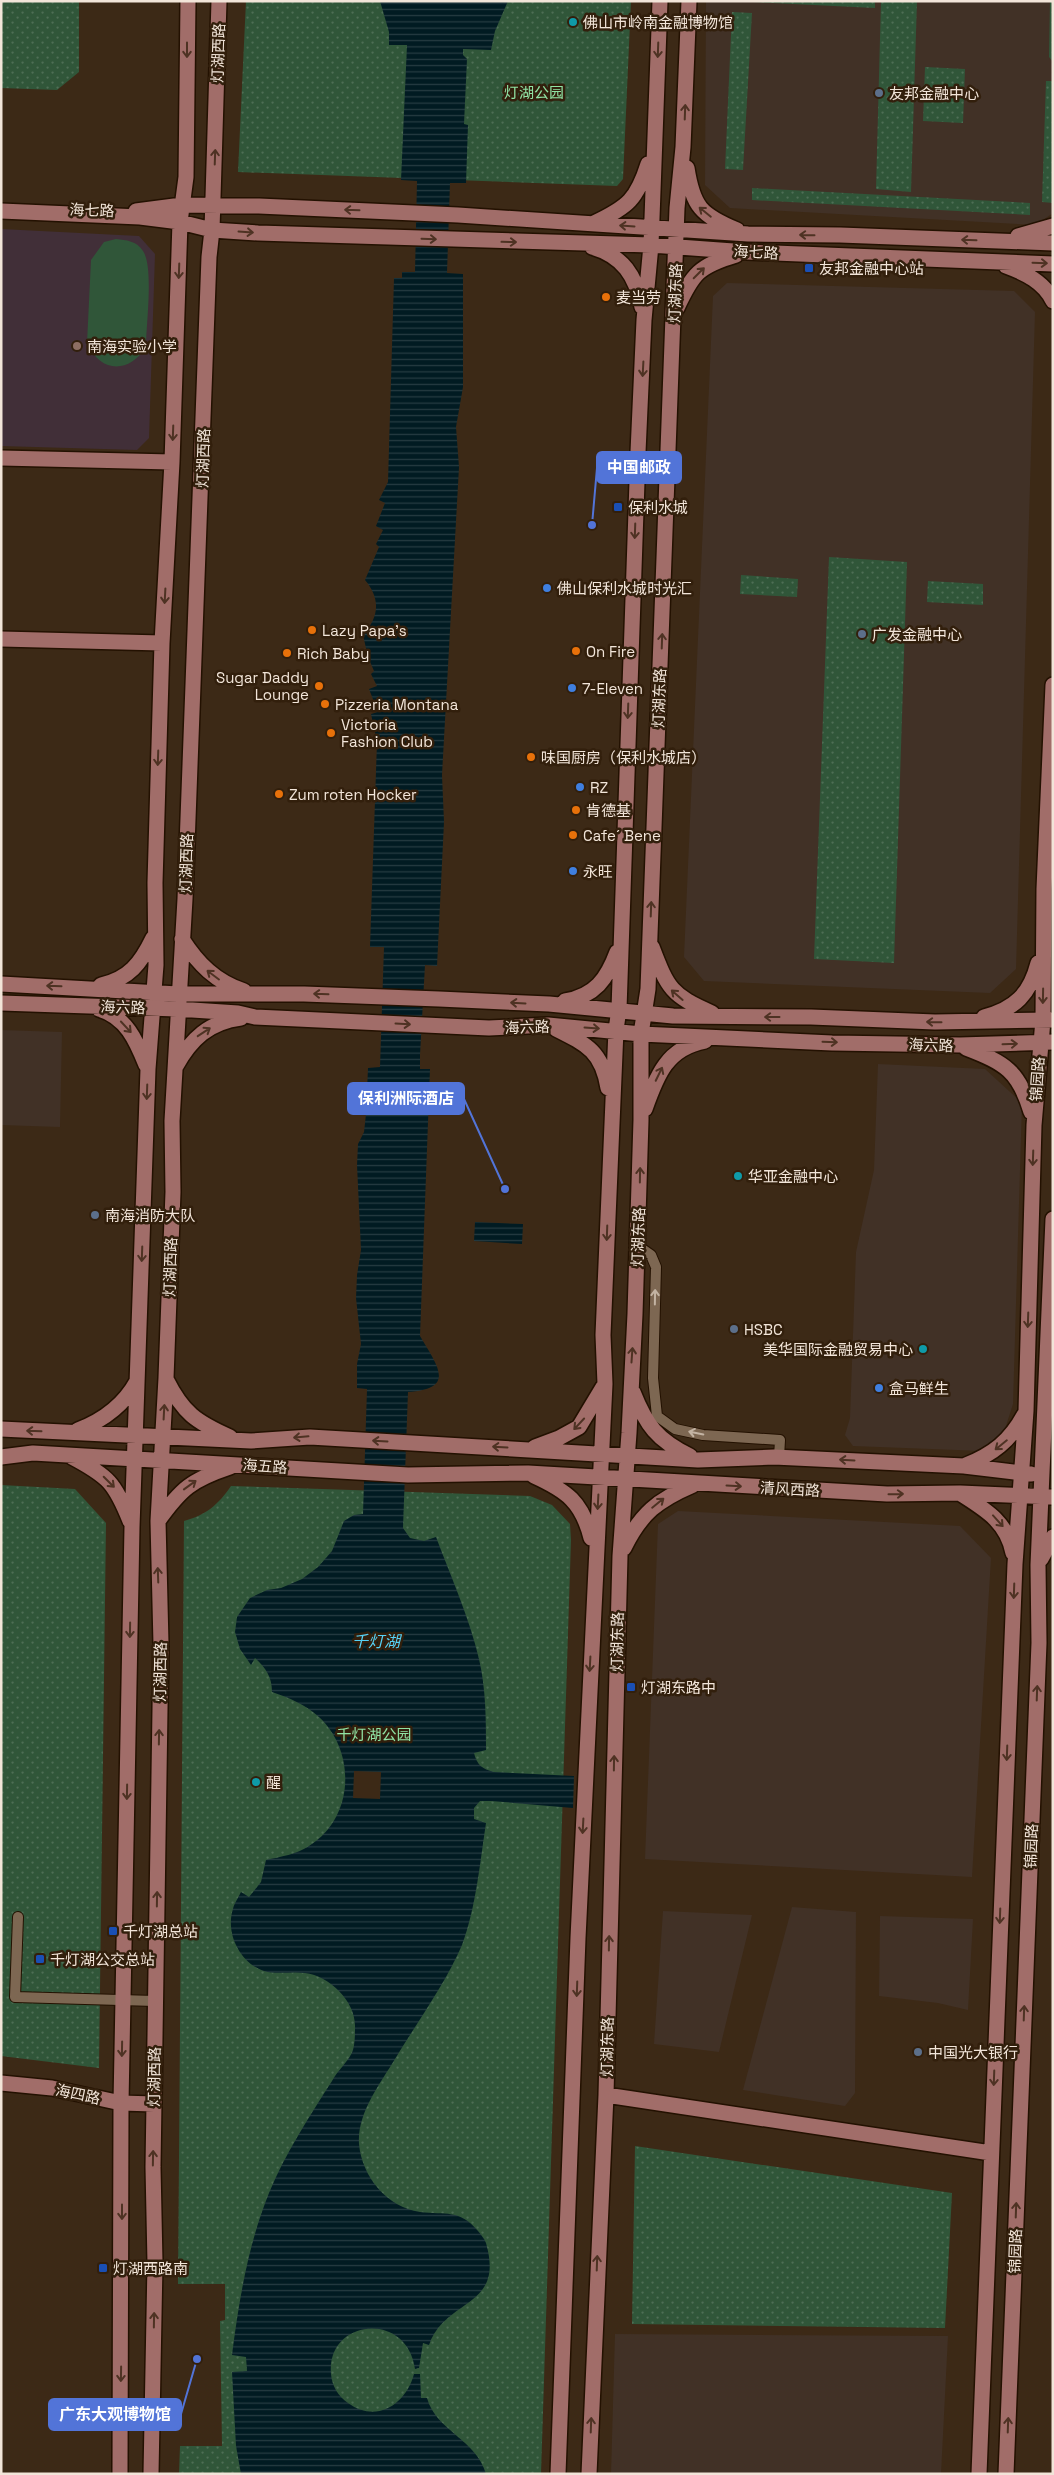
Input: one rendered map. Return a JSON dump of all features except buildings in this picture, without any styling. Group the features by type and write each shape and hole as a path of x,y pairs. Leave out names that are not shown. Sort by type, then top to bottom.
{"main road":[{"name":"灯湖西路","path":"120,2474 121,2103 132,1527 148,1069 156,965 154,937 162,644 172,462 180,222 186,177 188,1"},
{"name":"灯湖西路","path":"151,2474 155,2262 155,2001 161,1644 158,1522 166,1378 173,1192 172,1121 174,1069 182,939 212,230 219,1"},
{"name":"灯湖东路","path":"558,2474 595,1554 605,1384 602,1335 622,941 644,320 652,227 660,1"},
{"name":"灯湖东路","path":"589,2474 606,2095 620,1556 626,1480 638,1246 641,1034 646,1013 650,941 676,248 683,147 689,1"},
{"path":"593,223 613,214 632,200 641,186 654,146"},
{"path":"683,147 691,192 696,204 716,221 748,234"},
{"name":"海七路","path":"1,206 135,211 182,205 401,212 593,223"},
{"name":"海七路","path":"1,211 140,217 180,222 212,230 460,241 651,245 747,252 1053,264"},
{"path":"593,223 748,234 1053,243"},
{"path":"998,241 1037,233 1053,226"},
{"path":"578,243 611,255 628,269 640,294 644,320"},
{"path":"674,314 686,290 701,268 747,252"},
{"path":"996,262 1036,280 1049,293 1053,301"},
{"path":"1,458 172,462"},
{"path":"1,639 162,644"},
{"name":"锦园路","path":"1015,1564 1026,1411 1034,1125 1048,1020 1044,940 1053,685"},
{"path":"87,987 124,978 136,968 154,937"},
{"path":"182,939 202,966 211,974 228,986 255,995"},
{"path":"965,1022 992,1015 1010,1007 1024,996 1033,981 1044,940"},
{"path":"549,1004 578,999 594,992 604,980 622,941"},
{"path":"650,941 662,973 671,990 685,1001 721,1017"},
{"name":"海六路","path":"1,984 87,987 153,1001"},
{"name":"海六路","path":"1,1003 85,1005 153,1001 178,1002 255,995 304,994 549,1004 646,1013 721,1017 965,1022 1048,1020"},
{"name":"海六路","path":"178,1002 255,1017 489,1028 548,1025 616,1030 641,1034 960,1046 1046,1042"},
{"path":"85,1005 108,1012 122,1022 135,1037 148,1069"},
{"path":"174,1069 191,1042 203,1032 218,1024 235,1019 255,1017"},
{"path":"548,1025 588,1046 599,1056 605,1070 612,1118"},
{"path":"641,1120 663,1066 692,1044 722,1038"},
{"path":"960,1046 1001,1063 1010,1070 1026,1095 1034,1125"},
{"path":"614,1082 621,1076 626,1075 641,1085"},
{"name":"锦园路","path":"1006,2474 1039,1643 1038,1565 1048,1475 1046,1409 1053,1219"},
{"path":"166,1378 177,1401 190,1416 202,1425 238,1441"},
{"path":"71,1432 94,1424 113,1412 130,1394 138,1379"},
{"path":"528,1449 558,1438 579,1427 605,1384"},
{"path":"630,1386 643,1416 659,1438 673,1448 698,1460"},
{"path":"1046,1409 1053,1425"},
{"path":"964,1466 985,1457 1005,1444 1016,1430 1026,1411"},
{"name":"清风西路","path":"1,1429 238,1441 310,1437 698,1460 779,1457 964,1466 1048,1475"},
{"name":"海五路","path":"1,1456 33,1453 408,1475 528,1473"},
{"path":"69,1455 93,1468 119,1492 132,1527"},
{"path":"158,1522 187,1486 205,1475 239,1464"},
{"path":"528,1473 550,1483 575,1503 586,1517 595,1554"},
{"name":"清风西路","path":"528,1473 887,1494 960,1493 1047,1497"},
{"path":"620,1556 635,1526 649,1510 667,1496 697,1483"},
{"path":"960,1493 997,1518 1006,1530 1015,1564 979,2474"},
{"path":"1038,1565 1053,1537"},
{"name":"海四路","path":"1,2083 52,2088 121,2103 154,2104"},
{"path":"606,2095 991,2154"}],"street":[{"path":"638,1246 651,1254 656,1267 653,1378 657,1416 675,1429 703,1435 780,1440 779,1457"},
{"path":"18,1917 15,1997 155,2001"}],"shaded area":[{"name":"友邦金融中心","path":"706,1 1053,1 1053,213 1036,225 730,208 705,185"},
{"name":"南海实验小学","path":"1,229 139,236 155,254 149,438 137,450 1,446"},
{"name":"广发金融中心","path":"727,283 1014,291 1035,312 1016,969 990,993 704,981 684,957 713,296"},
{"path":"1,1030 62,1032 60,1127 1,1125"},
{"path":"878,1064 985,1069 1022,1103 1013,1404 1003,1435 983,1451 853,1446 845,1435 850,1418 856,1252 874,1170"},
{"path":"678,1511 960,1526 991,1558 972,1877 645,1859 658,1524"},
{"path":"792,1907 856,1912 855,2093 845,2106 743,2090"},
{"path":"663,1911 752,1915 719,2052 654,2044"},
{"path":"880,1916 973,1919 968,2010 938,2003 879,1996"},
{"path":"615,2334 948,2336 941,2474 611,2474"}],"green space":[{"path":"1,1 79,1 79,72 57,90 1,88"},
{"name":"灯湖公园","path":"246,1 631,1 623,179 617,186 238,172"},
{"path":"731,1 875,1 875,8"},
{"path":"881,1 917,1 911,192 876,189"},
{"path":"1050,1 1053,1 1053,62 1049,57"},
{"path":"732,12 752,13 743,170 725,169"},
{"path":"925,67 965,69 963,123 923,121"},
{"path":"1046,81 1053,81 1053,203 1042,202"},
{"path":"752,188 1030,203 1030,215 752,200"},
{"path":"116,239 131,242 141,248 146,259 149,283 146,347 139,356 123,366 107,365 99,360 87,343 91,260 104,242"},
{"path":"829,557 907,562 894,963 814,959"},
{"path":"741,575 798,579 797,597 740,594"},
{"path":"928,581 983,584 983,605 927,602"},
{"path":"1,1485 75,1489 106,1523 99,2068 1,2056"},
{"name":"千灯湖公园","path":"231,1486 530,1496 552,1505 570,1524 541,2474 179,2474 180,2446 222,2446 220,2321 225,2320 225,2284 178,2284 184,1521 199,1516 211,1508"},
{"path":"635,2146 952,2193 945,2328 632,2324"}],"water":[{"name":"千灯湖","path":"380,1 508,1 495,31 491,50 463,49 463,55 467,59 464,124 468,125 466,183 450,183 447,273 463,274 463,387 456,427 459,467 442,775 444,822 437,966 425,965 420,1055 420,1069 430,1069 420,1336 432,1356 439,1373 438,1380 433,1386 424,1390 408,1392 403,1528 410,1538 424,1541 436,1537 475,1643 483,1682 485,1704 486,1750 474,1753 478,1763 483,1768 494,1772 574,1776 573,1808 480,1801 474,1808 474,1819 486,1823 474,1900 467,1931 456,1959 440,1988 371,2099 359,2132 361,2156 365,2168 378,2188 397,2204 408,2209 420,2212 452,2214 465,2219 478,2231 486,2243 490,2264 488,2280 481,2292 448,2318 437,2330 429,2345 423,2343 419,2368 415,2369 409,2350 398,2337 384,2330 368,2329 353,2333 341,2342 333,2356 331,2374 334,2387 344,2400 359,2409 369,2412 380,2411 389,2408 397,2402 410,2385 414,2374 420,2374 421,2398 427,2398 439,2419 474,2452 486,2474 241,2474 236,2446 232,2372 247,2371 246,2357 232,2355 241,2293 255,2233 269,2193 282,2164 334,2077 351,2054 355,2039 354,2018 351,2008 340,1992 324,1979 314,1975 269,1972 255,1967 237,1946 231,1928 231,1918 234,1905 241,1892 249,1897 261,1882 266,1860 299,1851 324,1834 335,1819 342,1802 345,1784 344,1765 340,1748 331,1731 308,1708 272,1692 270,1677 255,1658 251,1665 240,1649 235,1632 237,1617 250,1598 267,1590 281,1588 302,1579 318,1567 332,1551 344,1521 354,1515 363,1514 367,1389 357,1388 357,1364 361,1344 356,1298 361,1250 357,1165 358,1144 364,1132 368,1068 380,1067 384,947 370,947 377,742 371,714 378,712 369,689 377,686 371,674 374,671 368,657 363,635 375,615 376,601 365,580 379,547 376,544 383,530 376,526 385,503 379,500 388,482 394,278 402,278 402,272 415,272 417,181 401,180 407,45 389,45 389,32"},
{"path":"475,1222 523,1224 522,1244 474,1241"}],"pier":[{"path":"354,1771 381,1772 380,1799 353,1798"}],"place":[{"name":"佛山市岭南金融博物馆","path":"573,22"},
{"name":"友邦金融中心","path":"879,93"},
{"name":"友邦金融中心站","path":"809,268"},
{"name":"麦当劳","path":"606,297"},
{"name":"南海实验小学","path":"77,346"},
{"name":"保利水城","path":"618,507"},
{"name":"中国邮政","path":"592,525"},
{"name":"佛山保利水城时光汇","path":"547,588"},
{"name":"Lazy Papa's","path":"312,630"},
{"name":"广发金融中心","path":"862,634"},
{"name":"On Fire","path":"576,651"},
{"name":"Rich Baby","path":"287,653"},
{"name":"Sugar Daddy Lounge","path":"319,686"},
{"name":"7-Eleven","path":"572,688"},
{"name":"Pizzeria Montana","path":"325,704"},
{"name":"Victoria Fashion Club","path":"331,733"},
{"name":"味国厨房（保利水城店）","path":"531,757"},
{"name":"RZ","path":"580,787"},
{"name":"Zum roten Hocker","path":"279,794"},
{"name":"肯德基","path":"576,810"},
{"name":"Cafe´ Bene","path":"573,835"},
{"name":"永旺","path":"573,871"},
{"name":"华亚金融中心","path":"738,1176"},
{"name":"保利洲际酒店","path":"505,1189"},
{"name":"南海消防大队","path":"95,1215"},
{"name":"HSBC","path":"734,1329"},
{"name":"美华国际金融贸易中心","path":"923,1349"},
{"name":"盒马鲜生","path":"879,1388"},
{"name":"灯湖东路中","path":"631,1687"},
{"name":"醒","path":"256,1782"},
{"name":"千灯湖总站","path":"113,1931"},
{"name":"千灯湖公交总站","path":"40,1959"},
{"name":"中国光大银行","path":"918,2052"},
{"name":"灯湖西路南","path":"103,2268"},
{"name":"广东大观博物馆","path":"197,2359"}]}
